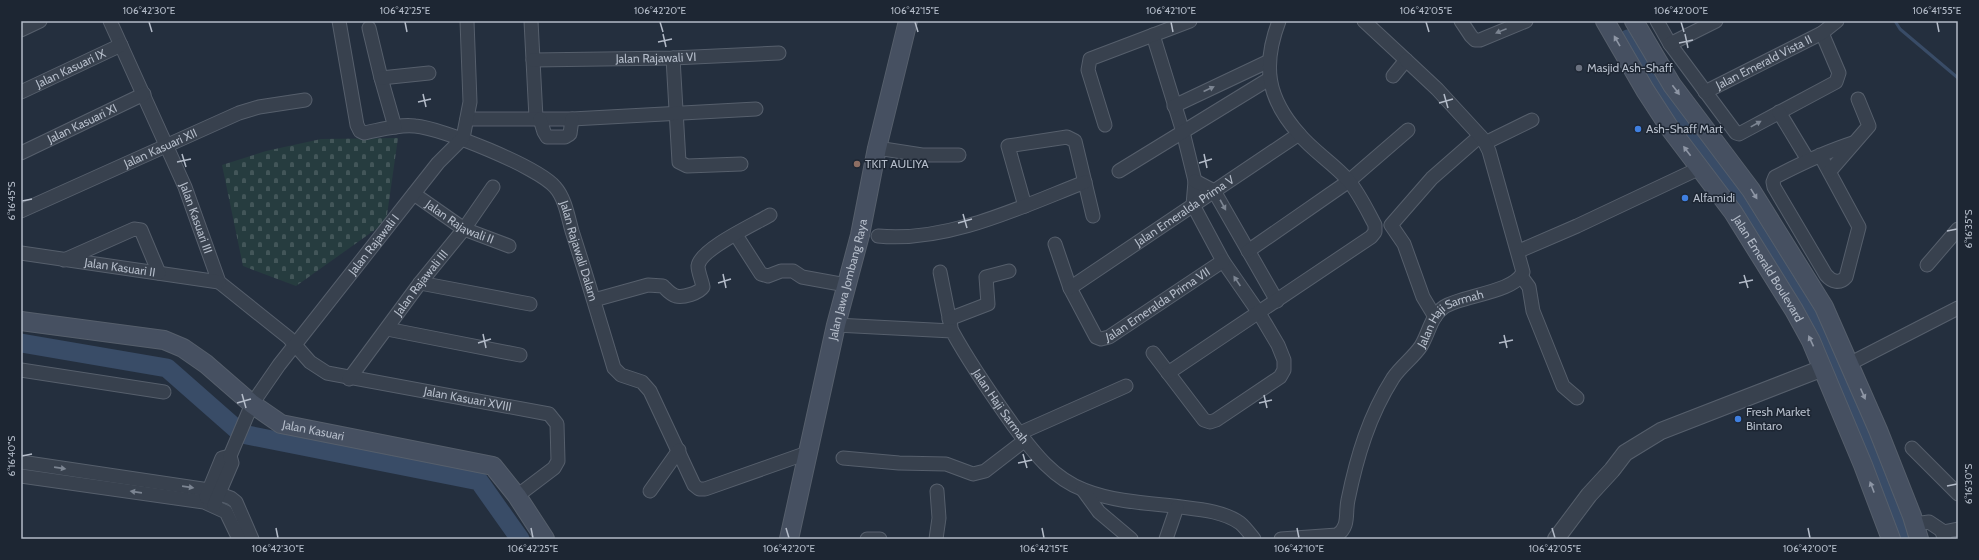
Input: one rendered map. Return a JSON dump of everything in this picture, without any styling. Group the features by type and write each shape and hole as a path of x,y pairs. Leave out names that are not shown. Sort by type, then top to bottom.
{"main road":[{"name":"Jalan Jawa Jombang Raya","path":"789,539 807,453 846,286 869,236 877,148 908,21"},
{"name":"Jalan Emerald Boulevard","path":"1605,21 1645,90 1671,130 1733,212 1791,304 1811,341 1902,527"},
{"path":"1634,21 1672,85 1751,190 1824,307 1878,430 1902,527"},
{"name":"Jalan Kasuari","path":"21,322 164,340 183,348 206,364 252,404 281,424 485,463 494,466 517,496 546,539"}],"street":[{"path":"21,30 40,21"},
{"name":"Jalan Rajawali Dalam","path":"338,21 357,125 360,130 364,133 395,127 414,126 429,128 463,138 544,176 556,187 562,199 614,368 621,375 642,382 650,391 694,485 699,489 705,489 807,453"},
{"path":"463,138 470,102 467,21"},
{"path":"531,21 538,118 547,137 566,137 570,134 572,119"},
{"path":"1105,125 1088,70 1090,59 1190,21"},
{"path":"1168,373 1371,237 1375,232 1375,225 1349,181 1299,134 1277,103 1269,79 1269,61 1272,40 1279,21"},
{"path":"1364,21 1438,89 1483,140 1519,251 1523,272 1522,276 1529,286 1533,311 1563,386 1578,398"},
{"path":"1461,21 1471,36 1476,40 1480,40 1526,21"},
{"path":"1656,21 1670,44 1734,132 1739,134 1836,82 1838,79 1838,73 1822,33"},
{"path":"1670,44 1716,21"},
{"name":"Jalan Emerald Vista II","path":"1705,92 1822,33 1837,21"},
{"name":"Jalan Kasuari III","path":"115,22 121,45 167,144 185,187 219,282"},
{"path":"369,28 380,78 395,127"},
{"path":"1152,35 1183,132 1195,181 1192,205 1223,261 1259,313 1278,345 1284,360 1284,370 1280,377 1216,420 1210,422 1204,420 1153,353"},
{"name":"Jalan Kasuari IX","path":"21,92 121,45"},
{"name":"Jalan Rajawali VI","path":"533,60 673,58 779,53"},
{"path":"673,58 679,162 682,165 741,164"},
{"path":"1393,76 1406,60"},
{"path":"1174,106 1269,61"},
{"path":"380,78 429,72"},
{"path":"1119,171 1269,79"},
{"name":"Jalan Kasuari XI","path":"21,153 144,94"},
{"path":"1830,171 1852,143 1869,126 1858,99"},
{"name":"Jalan Kasuari XII","path":"21,211 167,144 239,113 259,107 305,100"},
{"path":"467,119 572,119 756,109"},
{"path":"1779,112 1814,158 1830,171 1859,227 1846,277 1837,282 1831,280 1826,275 1774,187 1773,182 1775,177 1814,158 1852,143"},
{"path":"1435,317 1423,297 1404,244 1391,225 1432,178 1483,140 1532,120"},
{"path":"1248,252 1349,181 1408,130"},
{"name":"Jalan Emeralda Prima V","path":"1070,288 1299,134"},
{"path":"1025,206 1008,146 1067,137 1072,138 1075,141 1093,216"},
{"name":"Jalan Rajawali I","path":"211,498 222,458 230,455 252,404 296,344 438,163 463,138"},
{"path":"877,148 933,155 958,155"},
{"path":"1519,251 1577,226 1700,168"},
{"path":"1195,181 1214,191 1277,301"},
{"path":"869,236 900,232 931,235 950,231 1025,206 1085,182"},
{"name":"Jalan Rajawali III","path":"349,379 420,283 464,229 493,187"},
{"name":"Jalan Rajawali II","path":"414,194 464,229 509,246"},
{"path":"594,300 648,286 663,286 670,294 678,297 701,291 703,287 698,266 703,256 714,247 770,215"},
{"path":"1927,265 1958,228"},
{"path":"64,260 134,229 141,230 159,273"},
{"path":"736,235 761,274 768,276 781,271 793,271 802,277 846,286"},
{"name":"Jalan Emeralda Prima VII","path":"1055,244 1070,288 1096,337 1101,339 1109,337 1223,261"},
{"name":"Jalan Kasuari II","path":"21,252 64,260 219,282"},
{"path":"836,325 951,325 988,304 986,277 1009,271"},
{"name":"Jalan Haji Sarmah","path":"940,272 951,325 978,376 1022,437 1046,465 1083,490 1125,500 1202,510 1228,517 1240,524 1254,539"},
{"name":"Jalan Haji Sarmah","path":"1281,539 1336,535 1343,531 1346,524 1348,499 1361,448 1374,410 1399,368 1420,347 1435,317 1446,306 1500,289 1522,276"},
{"path":"219,282 296,344"},
{"path":"420,283 530,304"},
{"path":"1849,364 1958,308"},
{"path":"387,329 520,355"},
{"name":"Jalan Kasuari XVIII","path":"296,344 310,362 327,373 349,379 549,414 557,424 558,461 554,468 517,496"},
{"path":"1556,539 1589,495 1625,453 1661,431 1823,368"},
{"path":"21,370 164,392"},
{"path":"843,458 899,463 946,464 973,474 979,474 990,468 1022,437 1126,386"},
{"path":"1912,448 1958,494"},
{"path":"650,491 678,450"},
{"path":"21,462 211,498 229,516 239,539"},
{"path":"21,476 211,498 231,498 236,502 252,539"},
{"path":"1083,490 1099,512 1131,539"},
{"path":"936,539 939,518 937,491"},
{"path":"1166,539 1177,507"},
{"path":"1902,527 1929,522 1936,526 1944,536 1958,529"},
{"path":"867,539 880,539"}],"green space":[{"path":"398,138 386,222 296,286 243,266 222,165 266,151 321,139"}],"waterway":[{"path":"1895,21 1900,29 1958,78"},
{"path":"1628,39 1651,79 1710,151 1829,350 1887,491 1900,539"},
{"path":"21,343 167,368 242,434 479,481 520,539"}],"place":[{"name":"Masjid Ash-Shaff","path":"1579,68"},
{"name":"Ash-Shaff Mart","path":"1638,129"},
{"name":"TKIT AULIYA","path":"857,164"},
{"name":"Alfamidi","path":"1685,198"},
{"name":"Fresh Market Bintaro","path":"1738,419"}]}
